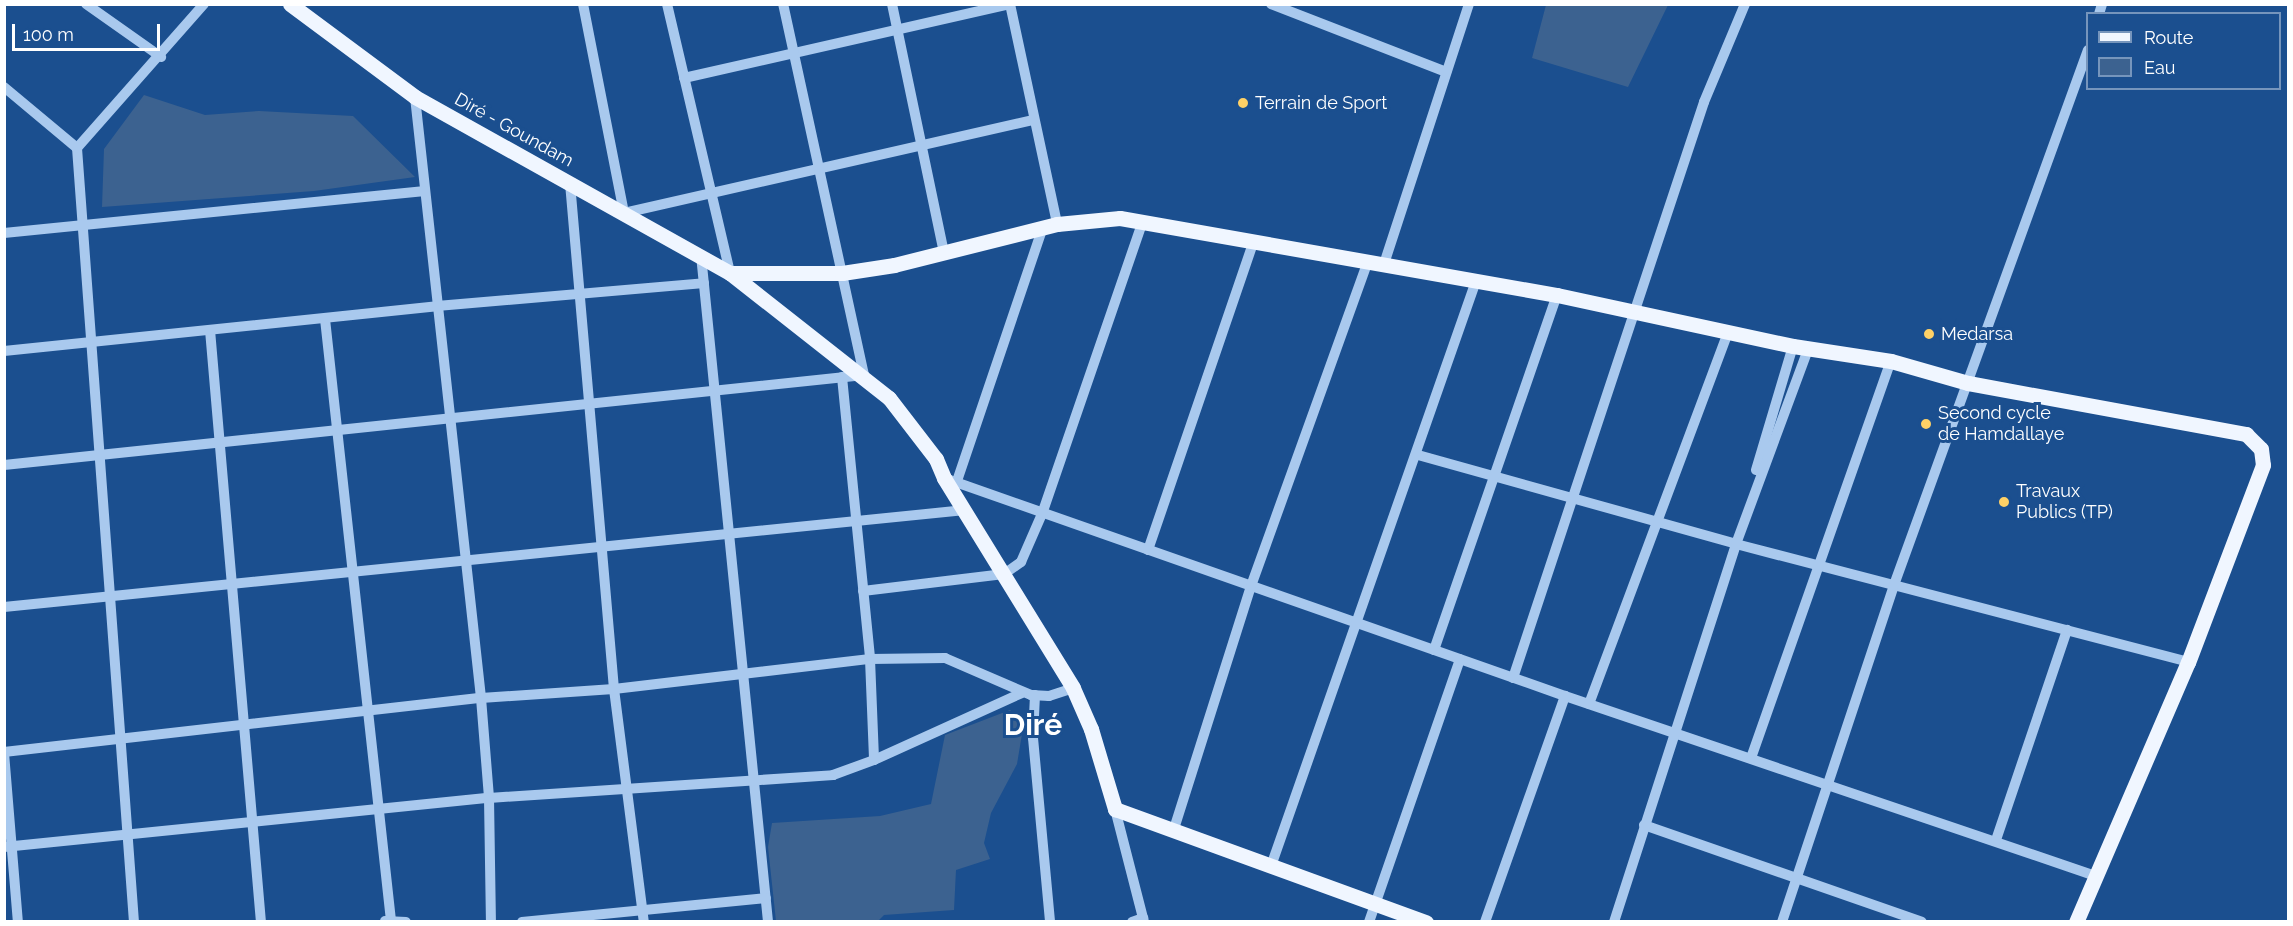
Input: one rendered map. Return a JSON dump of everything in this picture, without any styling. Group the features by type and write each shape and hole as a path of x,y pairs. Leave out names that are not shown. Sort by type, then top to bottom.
{"main road":[{"name":"Diré - Goundam","path":"290,4 415,97 730,273 864,375 914,427 950,479 966,510 1073,688 1091,729 1115,809"},
{"path":"730,273 842,273 944,253 1050,225 1102,218 1143,221 1557,295 1800,347 1891,361 1968,383 2246,434 2261,449 2263,465 2188,662 2076,921"},
{"path":"1115,809 1173,832 1426,921"}],"street":[{"path":"86,4 161,57"},
{"path":"77,148 161,57 204,4"},
{"path":"583,4 624,213 1034,120"},
{"path":"667,4 730,273"},
{"path":"4,465 99,453 337,432 450,417 590,405 864,375 783,4"},
{"path":"892,4 944,253"},
{"path":"684,78 1010,4 1034,120 1050,225 950,479 1042,514 1513,678 1996,840 2096,876"},
{"path":"1271,4 1446,72"},
{"path":"1173,832 1251,586 1376,263 1469,4"},
{"path":"1513,678 1704,102 1744,4"},
{"path":"1782,921 1894,585 2086,56"},
{"path":"4,87 77,148 85,228 99,453 113,598 134,921"},
{"path":"415,97 437,306 468,559 481,698 489,798 491,921"},
{"path":"570,183 604,547 614,689 644,921"},
{"path":"4,234 85,228 425,191"},
{"path":"863,591 1004,574 1025,555 1042,514 1143,221"},
{"path":"1148,550 1254,241"},
{"path":"701,255 768,921"},
{"path":"1271,866 1419,455 1476,281"},
{"path":"4,351 437,306 704,283"},
{"path":"1434,650 1557,295"},
{"path":"325,319 391,921"},
{"path":"210,330 261,921"},
{"path":"1589,704 1654,521 1728,332"},
{"path":"1751,487 1800,347"},
{"path":"1614,921 1673,732 1800,347"},
{"path":"1751,758 1816,565 1891,361"},
{"path":"842,378 870,659 874,760"},
{"path":"1419,455 1736,544 2188,662"},
{"path":"4,607 113,598 468,559 966,510"},
{"path":"1996,840 2067,630"},
{"path":"18,921 8,847 4,753 122,738 368,713 481,698 614,689 743,672 870,659 945,658 1022,693 1035,695 1049,696 1073,688"},
{"path":"1370,921 1460,659"},
{"path":"8,847 253,821 379,812 489,798 832,775 874,760 1022,693"},
{"path":"1035,695 1033,738 1050,921"},
{"path":"1485,921 1565,696"},
{"path":"1115,809 1144,920 1132,921"},
{"path":"1644,825 1922,921"},
{"path":"522,921 766,898"},
{"path":"384,921 406,921"}],"water":[{"path":"1546,4 1668,5 1628,87 1532,58"},
{"path":"144,95 205,115 259,111 353,116 415,177 314,191 102,207 104,149"},
{"path":"1010,710 1024,722 1017,764 991,813 984,843 990,859 956,870 954,910 884,915 878,921 776,921 768,847 772,823 880,816 931,804 945,735"}],"place":[{"name":"Terrain de Sport","path":"1243,103"},
{"name":"Medarsa","path":"1929,334"},
{"name":"Second cycle de Hamdallaye","path":"1926,424"},
{"name":"Travaux Publics (TP)","path":"2004,502"}],"district":[{"name":"Diré","path":"1033,725"}]}
